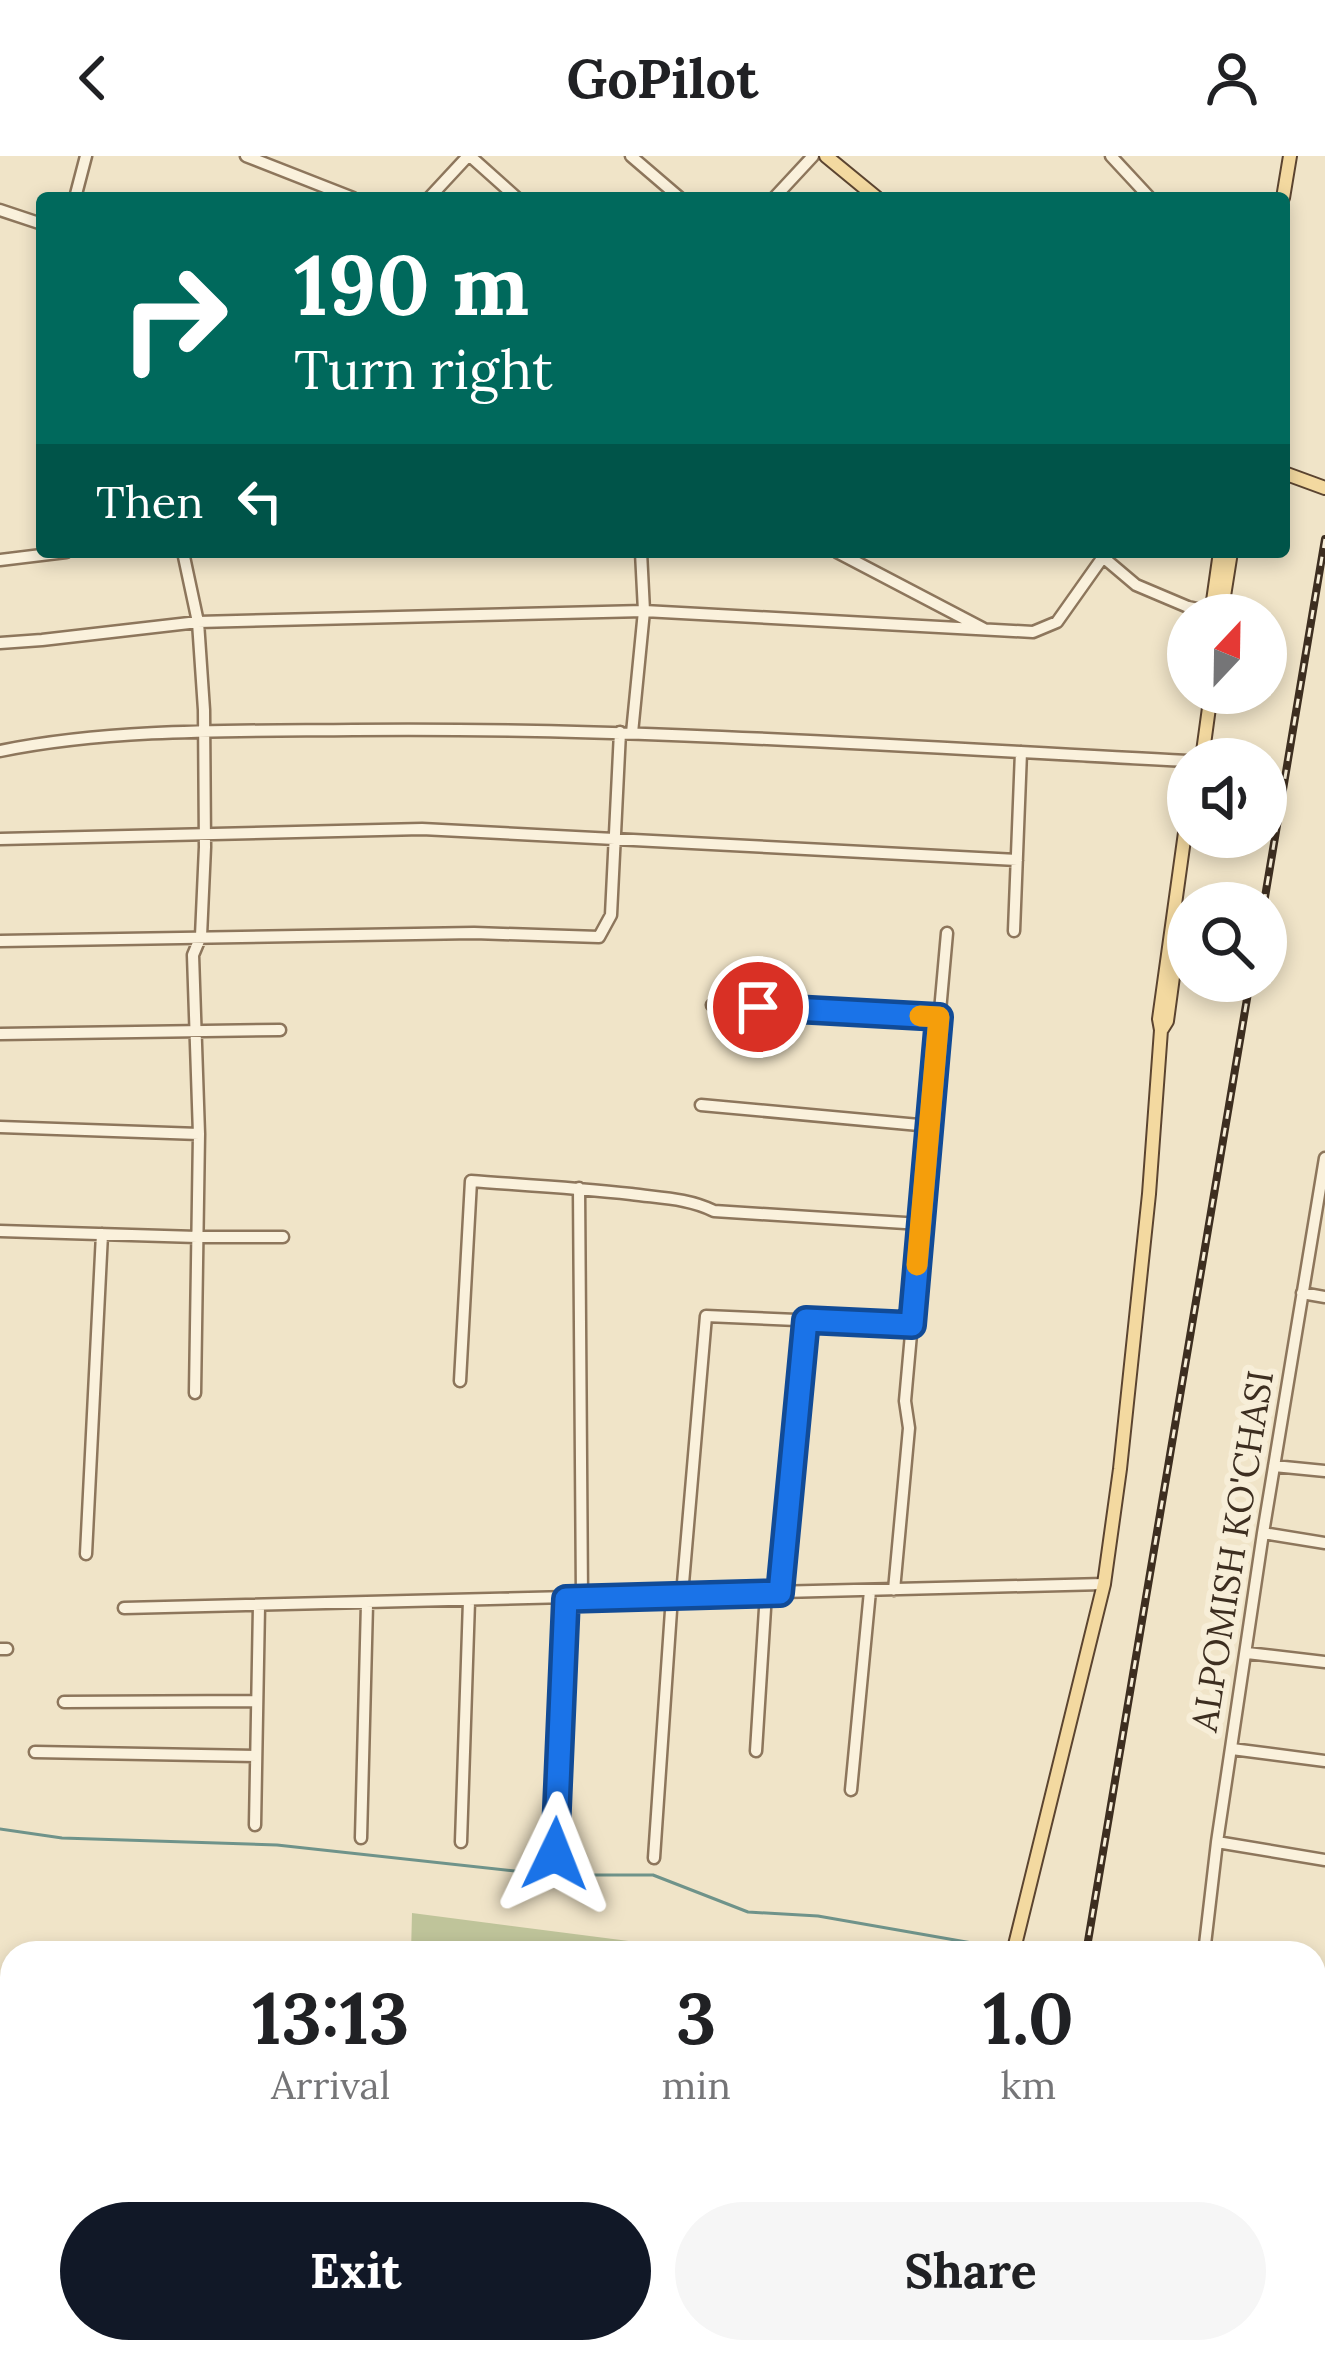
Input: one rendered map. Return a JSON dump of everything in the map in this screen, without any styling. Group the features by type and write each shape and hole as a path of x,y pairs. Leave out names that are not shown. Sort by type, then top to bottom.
{"main road":[{"path":"826,156 870,192"},
{"path":"1284,192 1290,156"},
{"path":"1290,478 1325,488"},
{"path":"1217,594 1220,558"},
{"path":"1220,594 1229,558"},
{"path":"1017,1941 1104,1585 1149,1194 1162,1030 1159,1019 1182,858"},
{"path":"1162,1030 1168,1021 1189,858"}],"street":[{"path":"77,192 86,156"},
{"path":"246,156 338,192"},
{"path":"435,192 469,156 510,192"},
{"path":"632,156 673,192"},
{"path":"780,192 813,156"},
{"path":"1111,156 1144,192"},
{"path":"1126,172 1129,156"},
{"path":"0,209 36,222"},
{"path":"0,560 36,556"},
{"path":"184,558 198,622 205,835 201,936 193,956 199,1134 195,1394"},
{"path":"0,941 474,933 599,937 611,915 614,839 644,611 640,558"},
{"path":"848,558 987,631"},
{"path":"0,643 198,622 644,611 1034,632 1057,622 1098,558"},
{"path":"1104,558 1136,585 1167,598"},
{"path":"0,752 39,743 203,731 495,728 1167,759"},
{"path":"1014,931 1021,752"},
{"path":"0,839 422,829 1016,860"},
{"path":"894,1590 909,1428 905,1401 946,933"},
{"path":"712,1005 939,1017"},
{"path":"0,1034 280,1030"},
{"path":"701,1105 930,1126"},
{"path":"0,1127 199,1134"},
{"name":"ALPOMISH KO'CHASI","path":"1205,1941 1263,1533 1325,1158"},
{"path":"460,1381 471,1181 579,1188 679,1200 714,1210 921,1224"},
{"path":"579,1188 582,1598"},
{"path":"0,1231 283,1237"},
{"path":"86,1554 102,1234"},
{"path":"1302,1293 1325,1298"},
{"path":"654,1858 706,1316 912,1325"},
{"path":"756,1751 806,1320"},
{"path":"1274,1466 1325,1471"},
{"path":"1263,1533 1325,1543"},
{"path":"124,1608 1104,1585"},
{"path":"851,1790 870,1591"},
{"path":"555,1854 566,1599"},
{"path":"461,1842 469,1601"},
{"path":"361,1838 367,1604"},
{"path":"255,1825 259,1606"},
{"path":"1247,1653 1325,1662"},
{"path":"64,1702 257,1701"},
{"path":"1232,1749 1325,1761"},
{"path":"35,1752 256,1756"},
{"path":"1217,1842 1325,1859"}],"green space":[{"path":"412,1913 629,1941 411,1941"}],"waterway":[{"path":"0,1829 62,1838 277,1845 552,1875 653,1875 748,1912 818,1916 961,1941"}],"railway":[{"path":"1268,882 1325,539"},
{"path":"1088,1941 1246,1002"}],"slow traffic":[{"path":"917,1265 939,1017 920,1016"}],"route":[{"path":"555,1854 566,1599 780,1593 806,1320 912,1325 939,1017 758,1007"}]}
